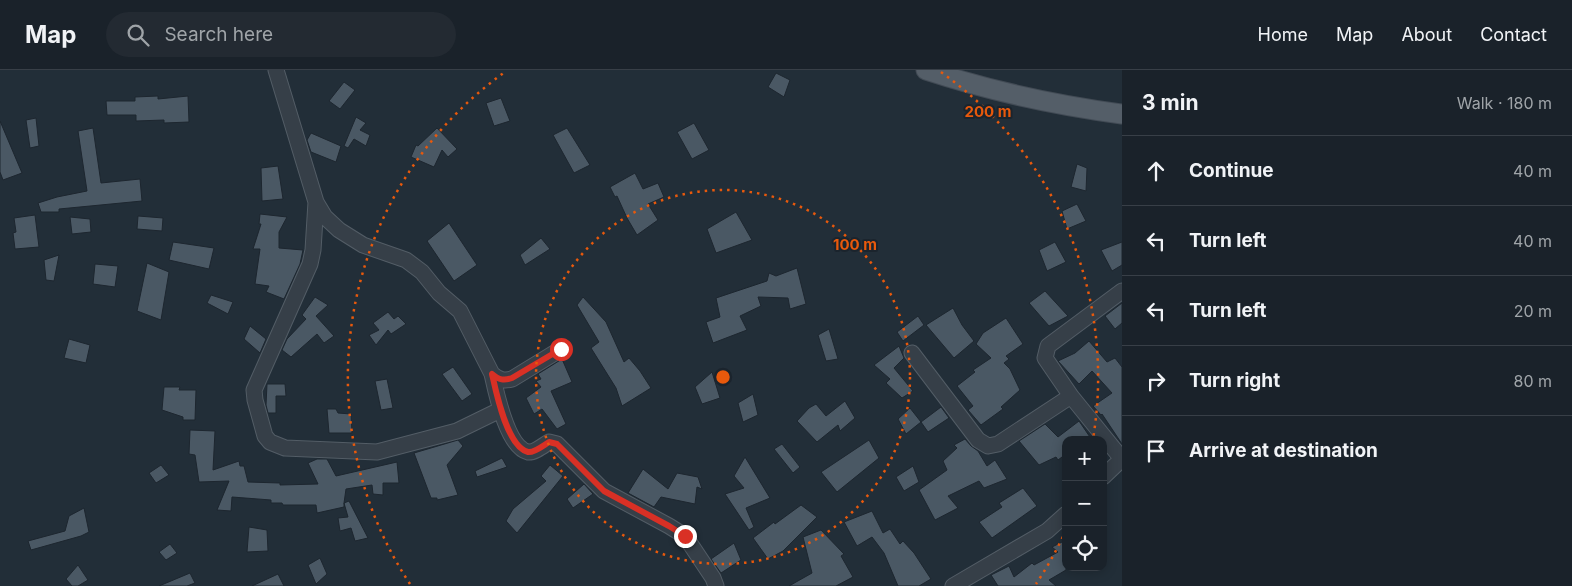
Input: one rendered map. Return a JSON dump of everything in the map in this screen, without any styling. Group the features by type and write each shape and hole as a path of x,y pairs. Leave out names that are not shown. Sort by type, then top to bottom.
{"main road":[{"path":"926,70 1018,96 1076,108 1122,114"}],"street":[{"path":"276,70 316,202 325,218 339,230 364,245 406,260 422,272 439,293 460,311 492,374 505,424 519,446 526,452 532,452 549,442 557,444 604,491 685,536 713,578 716,586"},
{"path":"316,202 313,250 310,264 254,390 254,400 265,436 270,442 285,448 378,452 457,431 500,410"},
{"path":"1107,473 1122,459 1071,396 1045,358 1048,346 1122,291"},
{"path":"492,374 505,381 561,349"},
{"path":"912,353 978,440 988,446 998,444 1071,396"},
{"path":"953,586 1048,531 1062,518"}],"building":[{"path":"776,73 790,80 784,97 768,87"},
{"path":"344,82 355,90 340,109 329,101"},
{"path":"158,96 158,99 188,96 189,122 164,123 164,120 136,121 136,115 107,115 106,101 135,101 135,97"},
{"path":"501,98 510,121 494,126 486,103"},
{"path":"356,117 366,123 360,130 370,135 366,146 354,139 348,148 344,146"},
{"path":"36,118 39,146 30,148 26,120"},
{"path":"0,121 22,173 3,180 0,172"},
{"path":"694,123 709,150 692,159 677,132"},
{"path":"93,128 101,183 140,179 142,201 59,209 59,212 41,212 38,203 87,191 78,131"},
{"path":"437,128 457,149 448,157 442,150 434,167 411,157 416,145 418,146"},
{"path":"567,128 590,165 574,173 553,135"},
{"path":"311,133 341,146 336,162 311,152 307,140"},
{"path":"1077,164 1087,168 1086,191 1071,187"},
{"path":"278,166 283,199 262,201 261,168"},
{"path":"635,173 643,189 658,183 664,197 648,204 658,220 637,235 617,196 615,197 610,187"},
{"path":"1077,204 1086,221 1067,229 1062,211"},
{"path":"736,212 752,240 716,253 707,229"},
{"path":"260,214 287,217 279,232 279,248 303,250 300,264 284,299 266,292 269,286 255,284 260,249 253,249 261,224 259,224"},
{"path":"35,215 39,247 15,249 13,233 16,232 14,218"},
{"path":"138,216 163,218 162,231 137,229"},
{"path":"70,217 90,219 91,232 72,234"},
{"path":"449,223 477,265 454,281 427,241"},
{"path":"541,238 550,249 525,265 520,255"},
{"path":"173,242 214,248 209,269 169,260"},
{"path":"1055,242 1066,262 1047,271 1039,250"},
{"path":"1122,242 1122,265 1112,271 1101,250"},
{"path":"59,255 54,281 46,280 44,260"},
{"path":"147,263 169,272 161,320 137,311"},
{"path":"95,264 118,266 115,287 93,284"},
{"path":"797,268 806,304 790,309 788,298 758,297 761,306 740,316 747,330 713,343 706,322 720,317 716,298 767,281 769,273 776,276"},
{"path":"1045,291 1068,316 1049,326 1029,303"},
{"path":"211,295 233,302 228,314 207,303"},
{"path":"315,297 328,305 316,316 334,336 324,343 317,334 291,357 282,350 287,339 306,319 302,315"},
{"path":"583,297 606,322 624,362 629,358 651,388 622,406 616,388 591,348 599,342 577,305"},
{"path":"1122,303 1122,323 1115,329 1105,316"},
{"path":"953,308 962,325 974,341 954,358 926,325"},
{"path":"388,312 394,319 398,316 406,324 391,334 388,330 376,345 369,335 379,330 373,323"},
{"path":"918,316 924,325 903,341 897,332"},
{"path":"1006,318 1023,344 1006,356 1009,359 1004,363 1010,369 1020,390 1001,407 1003,409 981,425 968,410 973,406 957,386 975,372 973,370 991,358 976,344 983,333"},
{"path":"250,326 266,339 260,353 244,339"},
{"path":"829,329 838,359 826,361 818,335"},
{"path":"69,339 90,345 86,363 64,358"},
{"path":"1089,341 1107,362 1115,358 1122,367 1122,444 1102,414 1093,406 1112,393 1092,371 1079,384 1058,361 1075,353"},
{"path":"899,346 904,358 894,368 913,391 902,398 886,383 890,379 874,365"},
{"path":"562,359 572,382 551,391 566,424 557,429 542,409 534,414 526,398 541,387 536,381 541,379 538,374"},
{"path":"453,367 472,394 462,401 442,374"},
{"path":"712,372 720,398 702,404 695,387"},
{"path":"387,379 393,408 381,410 375,381"},
{"path":"267,384 285,384 286,396 276,396 276,413 268,413 266,405"},
{"path":"164,387 180,387 179,390 196,390 195,420 183,420 183,417 162,410"},
{"path":"753,394 758,415 743,422 738,403"},
{"path":"845,401 855,418 840,431 838,425 817,442 797,421 809,408 816,404 826,416"},
{"path":"941,407 949,418 928,432 921,422"},
{"path":"910,408 921,422 906,434 898,419"},
{"path":"327,409 336,409 338,413 351,414 352,433 329,433"},
{"path":"1079,421 1089,436 1062,436 1062,457 1058,460 1056,457 1039,465 1019,441 1045,424 1058,437"},
{"path":"190,430 215,431 213,470 239,461 240,466 244,466 248,482 280,483 280,485 318,484 308,463 317,459 327,459 336,476 397,462 399,483 383,483 383,495 373,494 372,485 346,489 344,507 317,513 316,505 283,505 282,503 271,503 271,500 232,497 231,511 217,510 229,481 199,482 195,455 189,454"},
{"path":"965,439 978,451 987,466 995,460 1007,479 984,488 979,481 948,496 958,508 935,520 919,490 947,470 943,461 957,448 954,445"},
{"path":"458,440 463,446 447,465 458,495 437,500 437,498 431,498 414,453"},
{"path":"869,440 879,458 837,492 821,472"},
{"path":"782,444 800,467 793,473 774,449"},
{"path":"745,457 770,498 746,508 754,527 749,530 725,494 744,488 734,476"},
{"path":"502,458 507,467 477,477 475,471"},
{"path":"161,465 169,475 156,483 149,473"},
{"path":"550,465 563,476 517,533 506,521 513,509 546,481 541,476"},
{"path":"913,466 919,482 904,491 896,477"},
{"path":"643,469 668,489 677,473 698,477 702,489 697,487 695,504 661,497 654,507 628,493"},
{"path":"584,484 593,494 573,508 567,499"},
{"path":"1023,488 1037,506 992,538 979,522 1002,507 999,503"},
{"path":"349,501 368,538 355,541 351,528 340,531 338,518 348,517 344,503"},
{"path":"801,505 817,517 783,551 768,559 753,538"},
{"path":"84,508 89,532 31,550 28,541 65,531 69,516"},
{"path":"872,511 883,533 890,529 900,544 903,541 914,553 931,579 919,586 898,586 884,553 872,537 857,546 844,522"},
{"path":"249,527 267,530 268,551 247,552"},
{"path":"821,530 844,554 841,556 853,577 836,586 789,586 812,573 803,537"},
{"path":"1062,542 1062,571 1064,571 1049,580 1056,586 998,586 991,575 1009,566 1014,577 1032,563 1034,565 1058,552 1052,547"},
{"path":"734,543 741,560 721,573 711,559"},
{"path":"170,544 177,553 166,560 159,552"},
{"path":"320,558 327,574 316,584 308,565"},
{"path":"78,565 88,580 78,586 72,586 66,579"},
{"path":"190,573 195,583 187,586 159,586"},
{"path":"278,574 284,586 252,586"}],"route":[{"path":"561,349 505,381 492,374 505,424 519,446 526,452 532,452 549,442 557,444 604,491 685,536"}]}
